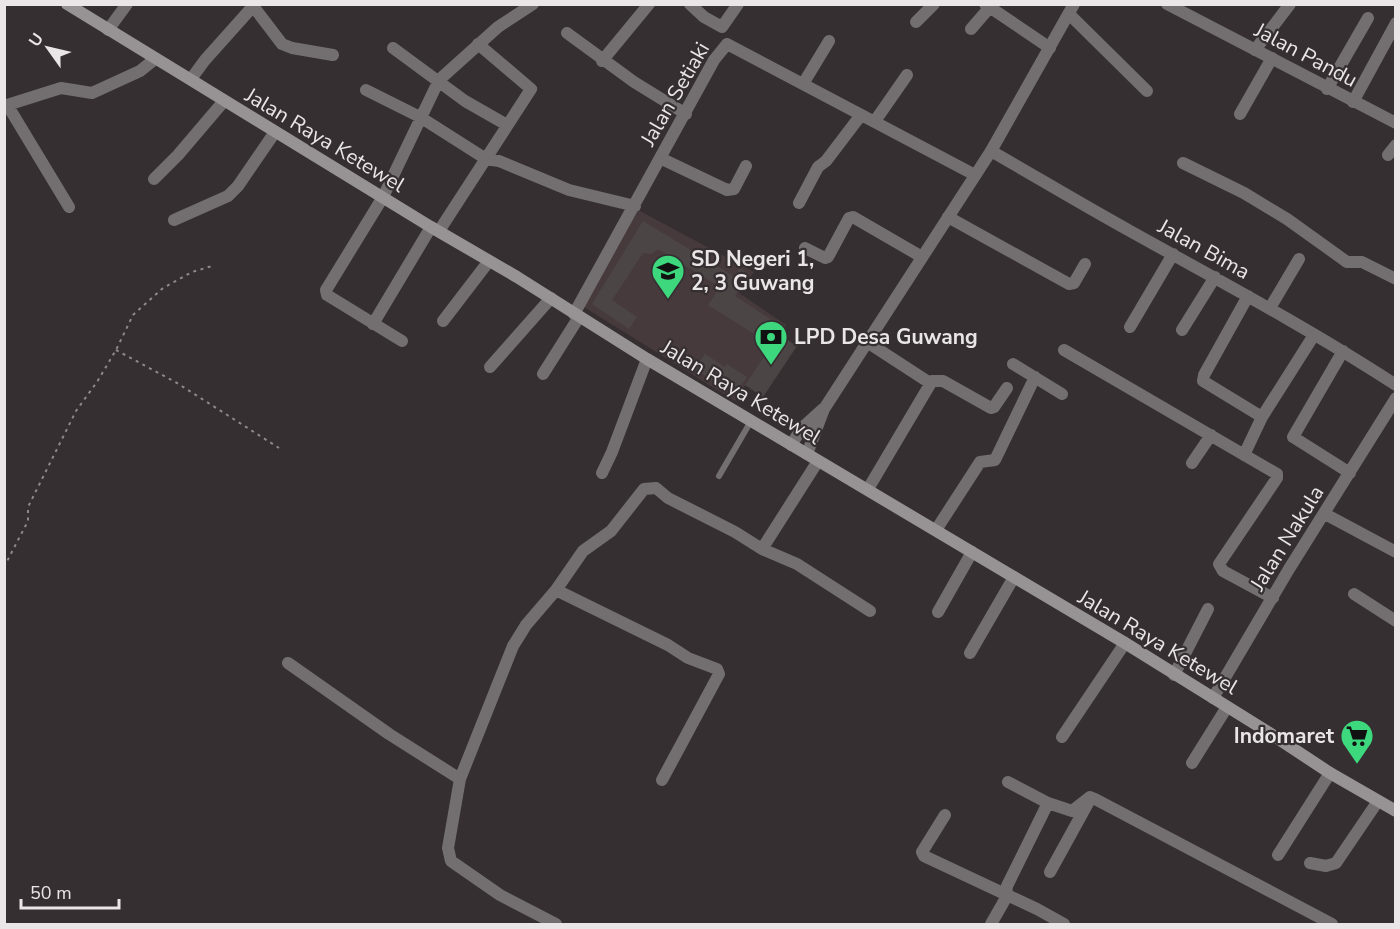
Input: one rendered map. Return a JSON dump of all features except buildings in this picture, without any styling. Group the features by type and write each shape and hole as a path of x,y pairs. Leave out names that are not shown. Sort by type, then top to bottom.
{"main road":[{"name":"Jalan Raya Ketewel","path":"68,5 551,298 576,316 1125,643 1330,773 1395,811"}],"street":[{"path":"108,30 127,4"},
{"path":"402,341 327,295 326,290 383,197 439,80 498,27 533,4"},
{"path":"603,60 650,4"},
{"path":"690,4 704,17 722,27 727,44"},
{"path":"722,27 738,4"},
{"path":"916,22 934,4"},
{"name":"Jalan Pandu","path":"1167,4 1395,123"},
{"path":"1255,50 1290,4"},
{"path":"191,80 205,60 254,5 282,44 292,48 333,55"},
{"path":"971,29 987,6 1050,48"},
{"path":"791,445 802,428 824,409 991,151 1072,9 1147,91"},
{"path":"1327,89 1368,18"},
{"path":"1353,102 1395,23"},
{"path":"567,33 603,60 686,114"},
{"path":"803,84 829,41"},
{"path":"373,324 435,229 486,159 531,87 478,44"},
{"name":"Jalan Setiaki","path":"543,374 714,60 727,44 975,175"},
{"path":"393,48 465,101 507,125"},
{"path":"1240,114 1272,58"},
{"path":"69,207 6,106 61,88 92,93 140,71 155,59"},
{"path":"875,122 907,75"},
{"path":"366,90 420,117 486,159 499,161 569,190 635,206"},
{"path":"154,179 224,101"},
{"path":"799,203 818,167 829,157 861,115"},
{"path":"174,220 228,196 238,186 275,132"},
{"name":"Jalan Bima","path":"991,151 1270,308 1395,385"},
{"path":"660,158 726,190 734,189 746,166"},
{"path":"1183,163 1244,193 1287,219 1347,262 1362,262 1395,279"},
{"path":"805,248 826,258 849,218 853,217 922,257"},
{"path":"948,217 1069,284 1074,283 1085,264"},
{"path":"1130,327 1173,254"},
{"path":"1270,308 1299,260"},
{"path":"442,321 489,261"},
{"path":"1182,330 1215,277"},
{"path":"1248,296 1204,375 1203,381 1262,417"},
{"path":"490,368 551,298"},
{"path":"1244,455 1262,417 1314,334"},
{"path":"867,342 930,383"},
{"path":"1064,350 1275,473 1277,478 1220,561 1219,567 1273,598"},
{"path":"1343,351 1293,437 1350,473"},
{"path":"602,473 646,358"},
{"path":"1013,364 1062,394"},
{"path":"936,530 980,462 995,460 1035,377"},
{"path":"868,489 930,383 937,380 943,381 991,408 1007,388"},
{"name":"Jalan Nakula","path":"1214,698 1289,569 1395,398"},
{"path":"762,549 812,458 824,409"},
{"path":"1192,463 1211,435"},
{"path":"556,924 500,895 451,861 448,848 460,779 513,646 526,625 556,590 583,551 611,531 644,489 656,488 668,498 735,532 762,549 797,564 870,611"},
{"path":"1325,514 1395,552"},
{"path":"938,612 972,552"},
{"path":"970,653 1014,577"},
{"path":"556,590 668,645 688,658 717,669 719,674 662,780"},
{"path":"1354,594 1395,621"},
{"path":"1174,675 1208,609"},
{"path":"1062,737 1125,643"},
{"path":"288,663 390,734 460,779"},
{"path":"1192,763 1227,707"},
{"path":"1278,855 1330,773"},
{"path":"1008,782 1048,803 1073,811 1092,797"},
{"path":"1050,872 1092,797"},
{"path":"1092,797 1332,924"},
{"path":"1310,863 1326,866 1336,863 1378,801"},
{"path":"991,924 1048,803"},
{"path":"945,815 922,854 1064,924"}],"lane":[{"path":"719,476 751,421"}],"path":[{"path":"4,567 28,521 28,507 76,411 116,350 133,315 163,288 192,272 212,266"},
{"path":"116,350 177,383 279,448"}],"shaded area":[{"name":"SD Negeri 1, 2, 3 Guwang","path":"638,210 754,272 739,293 786,325 735,401 584,307"}],"place":[{"name":"SD Negeri 1, 2, 3 Guwang","path":"668,300"},
{"name":"LPD Desa Guwang","path":"771,366"},
{"name":"Indomaret","path":"1357,765"}]}
